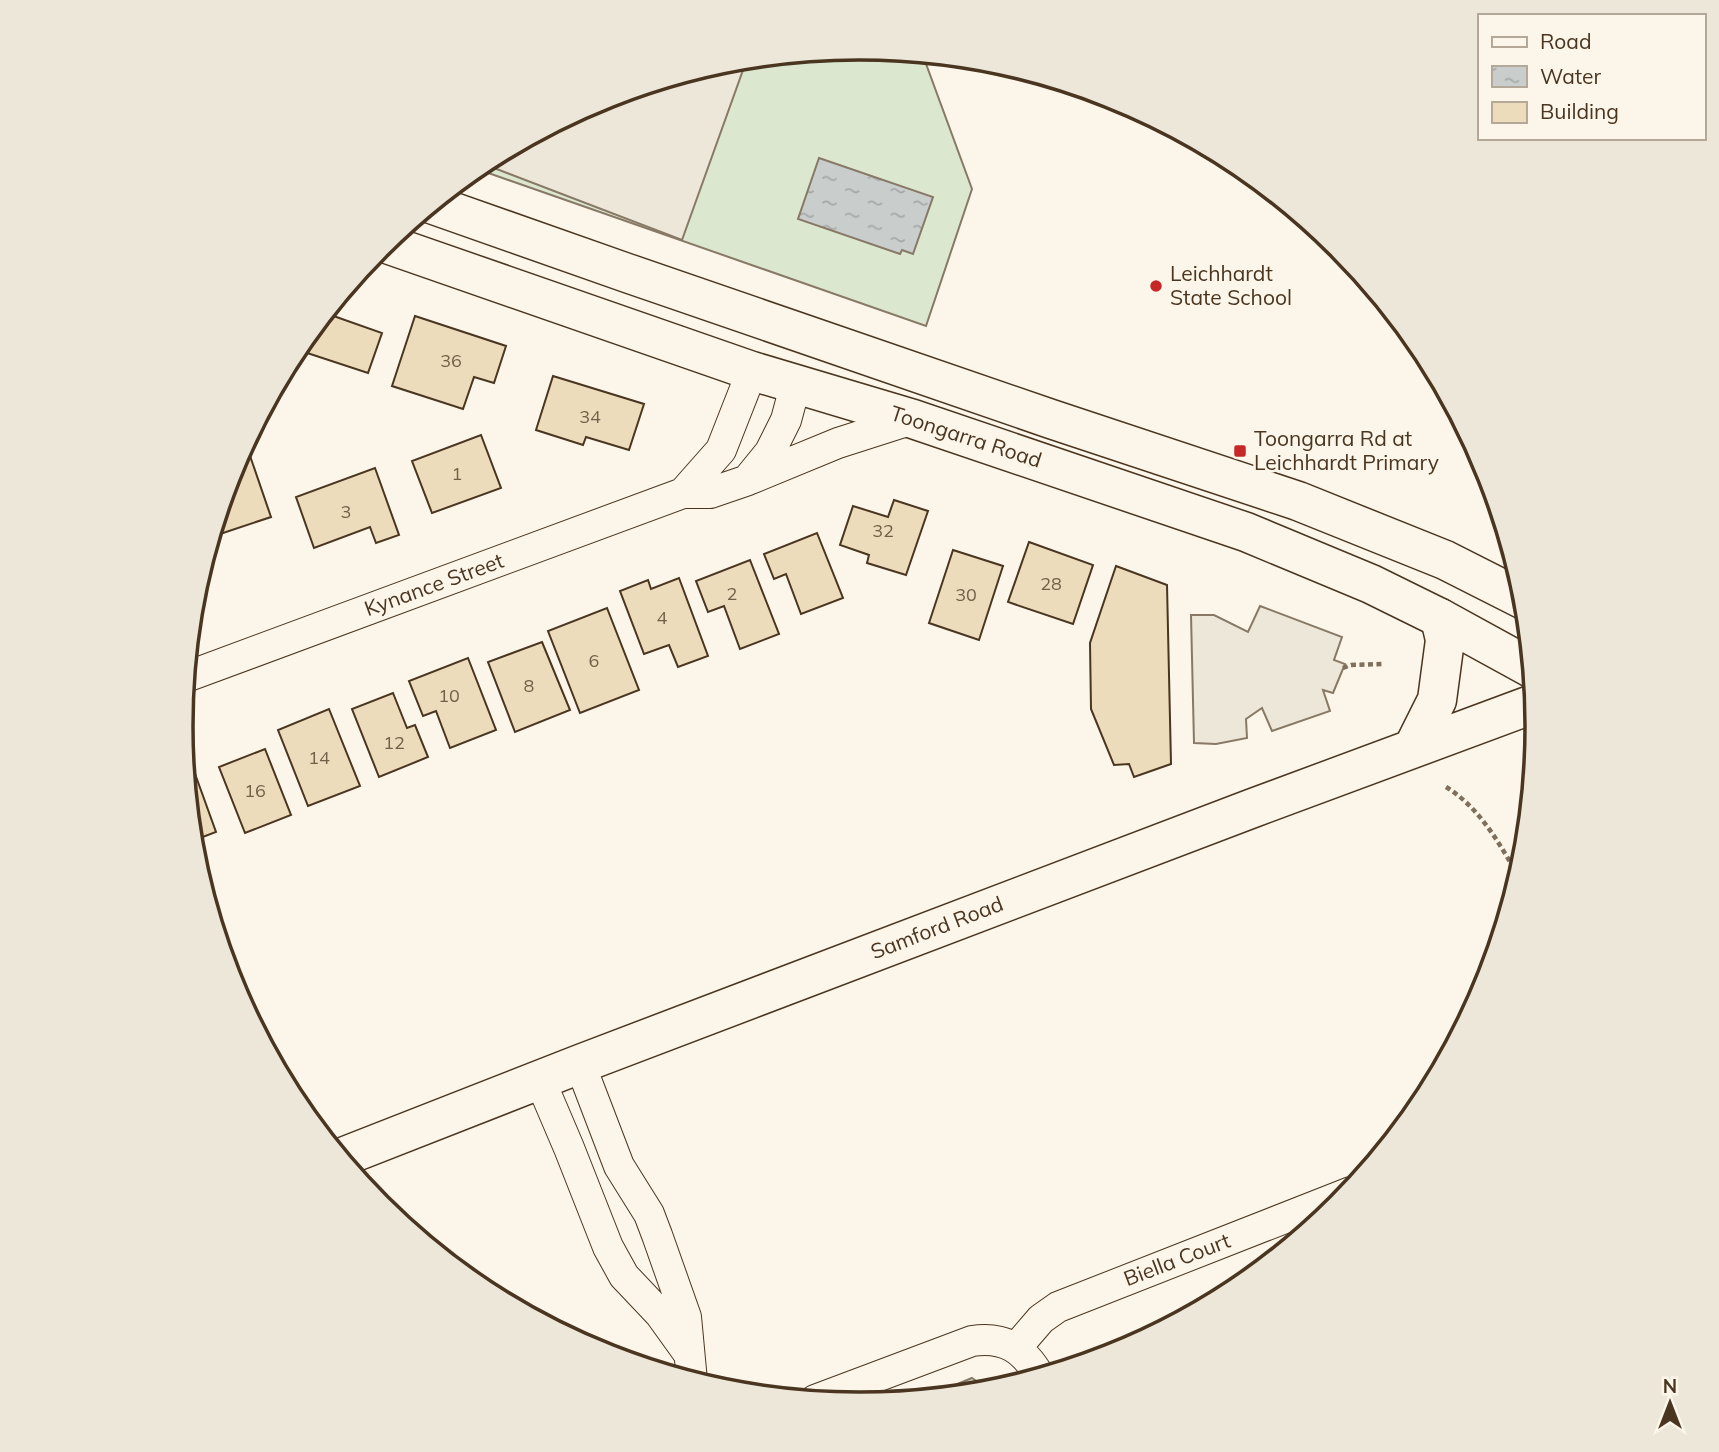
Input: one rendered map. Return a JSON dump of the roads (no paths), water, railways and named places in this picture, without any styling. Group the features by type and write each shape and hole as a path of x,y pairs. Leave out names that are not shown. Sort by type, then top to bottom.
{"main road":[{"name":"Toongarra Road","path":"441,208 1051,419 1298,501 1445,560 1513,594"},
{"name":"Toongarra Road","path":"396,247 752,371 912,419 1246,532 1371,584 1523,663"},
{"path":"752,371 795,331"},
{"path":"795,331 796,383"},
{"path":"1413,748 1437,700 1445,640 1440,618"},
{"name":"Samford Road","path":"349,1154 1526,707"}],"street":[{"path":"683,493 721,450 752,371"},
{"path":"748,480 770,452 786,420 796,383"},
{"path":"683,493 710,493 838,443 912,419"},
{"name":"Kynance Street","path":"195,674 683,493"},
{"path":"580,1065 619,1166 653,1222 685,1317 690,1367"},
{"path":"540,1080 615,1262 660,1314 690,1367"},
{"name":"Biella Court","path":"1016,1348 1041,1319 1058,1307 1326,1202"},
{"path":"837,1391 972,1340 995,1340 1016,1348 1027,1357 1035,1369"}],"water":[{"path":"819,158 933,197 913,254 902,250 900,254 798,219"}],"place":[{"name":"Leichhardt State School","path":"1156,286"},
{"name":"Toongarra Rd at Leichhardt Primary","path":"1240,451"}]}
